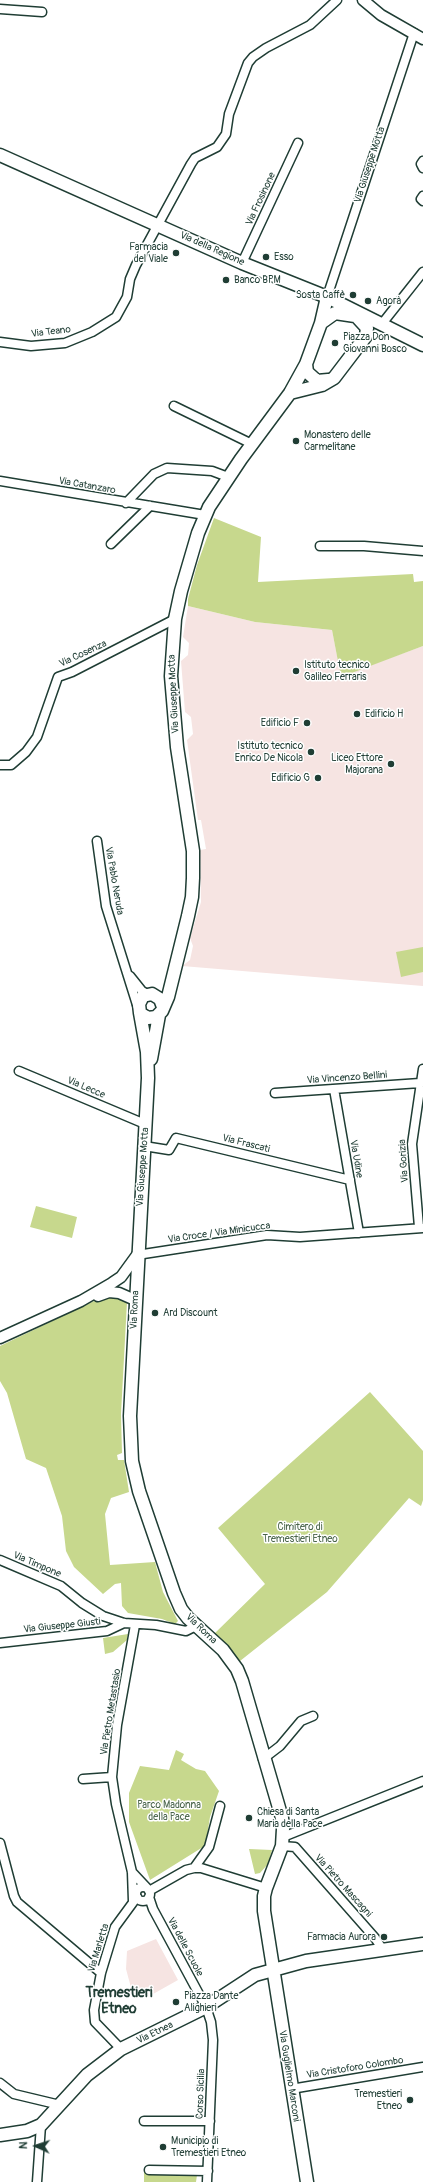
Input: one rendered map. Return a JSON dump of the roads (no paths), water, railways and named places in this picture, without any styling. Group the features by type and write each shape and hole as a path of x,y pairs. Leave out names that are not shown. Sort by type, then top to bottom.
{"main road":[{"name":"Via della Regione","path":"0,155 242,263 327,297 351,312 368,318 406,338 423,345"},
{"name":"Via Giuseppe Motta","path":"178,951 192,897 193,878 191,834 173,713 171,676 175,619 189,560 206,515 228,477 290,393 306,364 327,297"},
{"path":"320,323 335,313 351,312 367,328 366,336"},
{"path":"290,393 322,384 334,378 366,336 376,329 406,338"},
{"path":"306,364 307,372 317,381 334,378"},
{"path":"148,1078 140,1000 150,994 160,991 165,984 178,951"},
{"path":"148,1078 161,1011 174,975 178,951"},
{"path":"150,994 160,999 161,1011"},
{"path":"140,1010 148,1018 161,1011"},
{"name":"Via Giuseppe Motta","path":"137,1255 148,1078"},
{"name":"Via Roma","path":"137,1255 130,1416 130,1443 135,1477 174,1593 181,1608 196,1626 223,1650 237,1669 242,1681 263,1759 282,1818 282,1842 264,1896 264,1911 273,1971"},
{"name":"Via Etnea","path":"0,2135 26,2131 40,2125 87,2075 121,2049 206,2007 255,1975 306,1961 423,1944"},
{"name":"Via Guglielmo Marconi","path":"273,1971 307,2182"}],"street":[{"name":"Via Teano","path":"0,342 31,346 65,343 92,332 116,317 127,297 130,279 157,224 190,164 195,158 217,147 222,141 228,126 229,114 248,63 254,57 310,25 337,0"},
{"path":"363,0 382,15 418,36"},
{"path":"0,9 42,12"},
{"name":"Via Giuseppe Motta","path":"327,297 418,36"},
{"name":"Via Frosinone","path":"242,263 298,143"},
{"path":"423,161 421,164 423,168"},
{"path":"423,196 421,199 423,201"},
{"path":"381,325 423,272"},
{"path":"174,406 252,444"},
{"name":"Via Catanzaro","path":"0,480 126,503 154,474 167,468 212,471 228,477"},
{"path":"126,503 206,515"},
{"path":"110,544 150,506"},
{"path":"320,546 364,546 423,551"},
{"name":"Via Cosenza","path":"0,765 11,765 26,752 37,737 58,677 72,672 175,619"},
{"name":"Via Pablo Neruda","path":"97,840 106,906 140,1010"},
{"path":"126,971 139,988 150,994"},
{"name":"Via Gorizia","path":"421,1228 412,1144 423,1069"},
{"name":"Via Lecce","path":"19,1071 145,1124"},
{"name":"Via Vincenzo Bellini","path":"275,1093 420,1083"},
{"name":"Via Udine","path":"334,1089 359,1233"},
{"name":"Via Frascati","path":"144,1146 169,1150 176,1138 350,1180"},
{"name":"Via Croce / Via Minicucca","path":"137,1255 267,1235 300,1237 421,1228"},
{"path":"0,1338 81,1301 121,1277 137,1255"},
{"path":"121,1277 136,1282"},
{"path":"81,1301 136,1282"},
{"path":"109,1292 124,1294 135,1300"},
{"name":"Via Timpone","path":"0,1560 61,1586 82,1603 103,1616 124,1624 156,1625 186,1631 196,1626"},
{"name":"Via Giuseppe Giusti","path":"0,1643 107,1631 124,1624"},
{"name":"Via Pietro Metastasio","path":"135,1896 132,1872 116,1804 112,1778 117,1725 136,1625"},
{"path":"263,1759 280,1746 304,1719 313,1716"},
{"path":"83,1779 112,1778"},
{"path":"282,1842 423,1781"},
{"path":"194,1868 209,1847 220,1806"},
{"name":"Via Pietro Mascagni","path":"282,1842 295,1847 375,1938 383,1950"},
{"path":"0,1843 14,1896 17,1902 101,1973"},
{"path":"135,1896 143,1901 148,1892 186,1870 194,1868 201,1868 266,1888"},
{"path":"132,1872 148,1892"},
{"name":"Via delle Scuole","path":"148,1892 153,1909 206,2007"},
{"name":"Via Marletta","path":"121,2049 95,2022 96,1994 114,1927 135,1896"},
{"name":"Corso Sicilia","path":"206,2007 211,2022 213,2040 207,2182"},
{"name":"Via Cristoforo Colombo","path":"291,2089 423,2068"},
{"path":"0,2083 14,2094 60,2105"},
{"path":"144,2121 210,2121"},
{"path":"37,2182 40,2125"},
{"path":"149,2170 208,2171"}],"place":[{"name":"Farmacia del Viale","path":"176,253"},
{"name":"Esso","path":"266,257"},
{"name":"Banco BPM","path":"226,280"},
{"name":"Sosta Caffè","path":"353,295"},
{"name":"Agorà","path":"368,301"},
{"name":"Piazza Don Giovanni Bosco","path":"335,343"},
{"name":"Monastero delle Carmelitane","path":"296,441"},
{"name":"Istituto tecnico Galileo Ferraris","path":"296,671"},
{"name":"Edificio H","path":"357,714"},
{"name":"Edificio F","path":"307,723"},
{"name":"Istituto tecnico Enrico De Nicola","path":"311,752"},
{"name":"Liceo Ettore Majorana","path":"391,764"},
{"name":"Edificio G","path":"318,778"},
{"name":"Ard Discount","path":"155,1313"},
{"name":"Chiesa di Santa Maria della Pace","path":"249,1818"},
{"name":"Farmacia Aurora","path":"384,1937"},
{"name":"Piazza Dante Alighieri","path":"176,2002"},
{"name":"Tremestieri Etneo","path":"410,2100"},
{"name":"Municipio di Tremestieri Etneo","path":"163,2147"}],"district":[{"name":"Tremestieri Etneo","path":"119,2002"}],"park label":[{"name":"Cimitero di Tremestieri Etneo","path":"300,1532"},
{"name":"Parco Madonna della Pace","path":"169,1810"}]}
